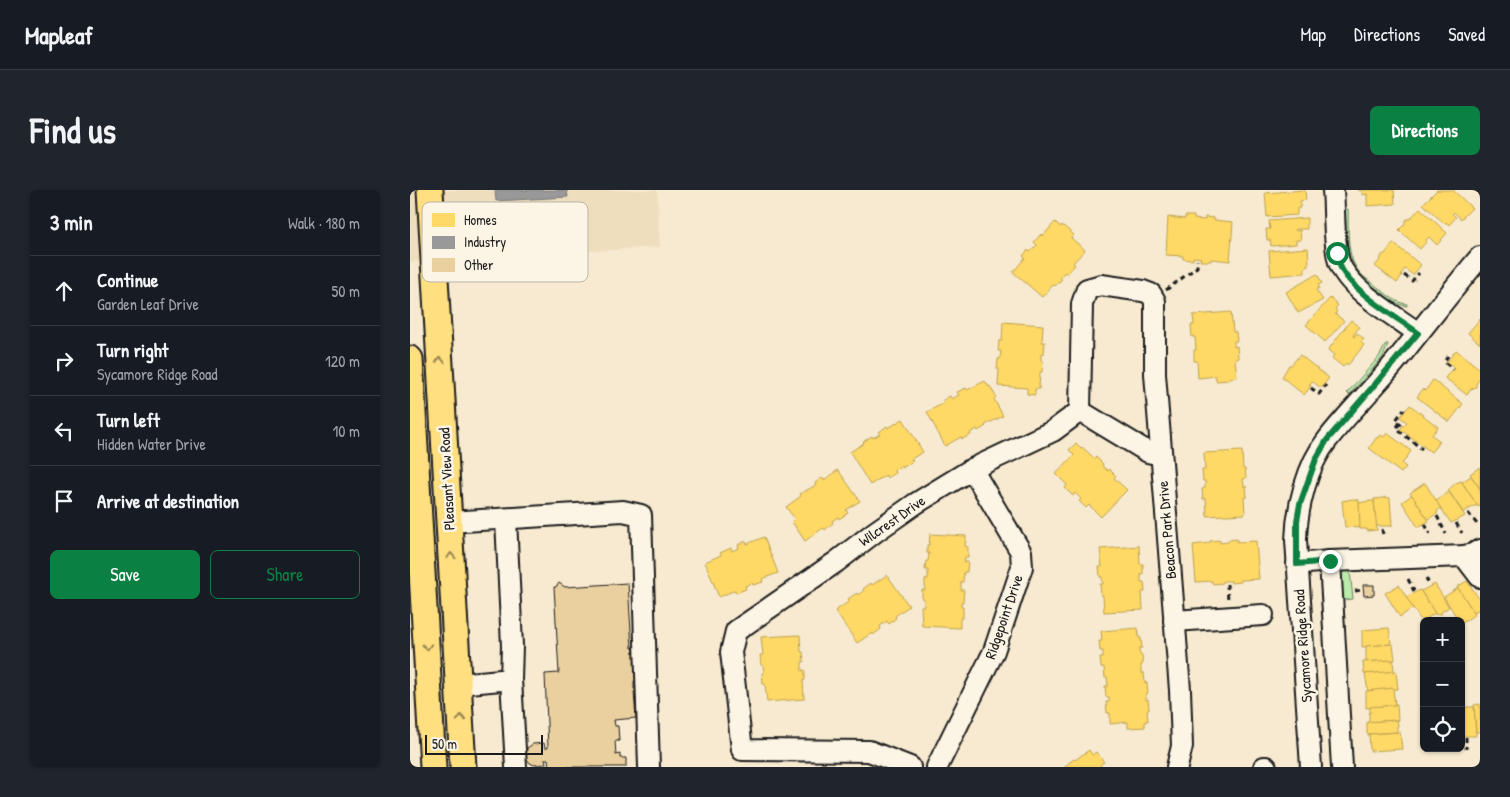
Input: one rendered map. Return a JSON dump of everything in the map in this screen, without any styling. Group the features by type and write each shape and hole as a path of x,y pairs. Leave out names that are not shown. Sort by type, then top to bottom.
{"main road":[{"name":"Pleasant View Road","path":"435,282 463,767"},
{"name":"Pleasant View Road","path":"410,358 433,767"},
{"path":"429,686 459,684"}],"street":[{"path":"1333,190 1337,253 1341,268 1352,284 1418,333"},
{"name":"Sycamore Ridge Road","path":"1311,767 1297,564 1297,521 1300,504 1316,459 1327,440 1480,257"},
{"path":"1157,293 1101,285 1088,289 1082,304 1080,411 1148,452 1161,455"},
{"name":"Beacon Park Drive","path":"1157,293 1155,301 1156,374 1180,690 1182,746 1177,767"},
{"path":"412,410 443,409"},
{"name":"Wilcrest Drive","path":"910,767 869,752 742,750 731,652 736,631 836,562 915,504 972,469 1053,431 1080,411"},
{"name":"Ridgepoint Drive","path":"937,767 994,651 1022,567 1021,552 972,469"},
{"path":"449,522 623,511 641,515 649,767"},
{"path":"506,519 516,767"},
{"path":"1297,564 1472,553 1480,577"},
{"path":"1330,561 1342,767"},
{"path":"1174,621 1263,615"},
{"path":"459,684 511,678"}],"path":[{"path":"1157,293 1196,266 1197,260"},
{"path":"1404,275 1412,281 1420,273"},
{"path":"1448,356 1444,362 1453,369"},
{"path":"1311,388 1319,394 1326,385"},
{"path":"1404,409 1396,420 1401,424 1397,427 1398,430 1422,449"},
{"path":"1468,512 1477,524"},
{"path":"1437,516 1446,534"},
{"path":"1456,523 1462,533"},
{"path":"1425,524 1430,534"},
{"path":"1382,530 1382,535"},
{"path":"1426,578 1430,586"},
{"path":"1408,579 1414,591"},
{"path":"1227,584 1228,608"},
{"path":"1355,591 1363,590"},
{"path":"1466,738 1466,749"}],"shaded area":[{"path":"410,190 657,190 660,247 588,251 588,202 422,202 422,261 410,262"}],"green space":[{"path":"1345,209 1348,209 1350,252 1356,267 1363,276 1389,296 1407,304 1407,306 1389,299 1363,279 1354,267 1347,243"},
{"path":"1386,344 1388,344 1383,357 1349,395 1347,393 1379,357"},
{"path":"1339,569 1349,569 1350,571 1353,599 1342,600"}],"building: Homes":[{"path":"1305,190 1306,200 1300,201 1297,215 1267,217 1265,193"},
{"path":"1362,190 1394,190 1395,204 1367,206 1367,194 1362,195"},
{"path":"1437,190 1453,190 1472,208 1461,219 1454,212 1452,214 1456,217 1449,225 1446,222 1445,224 1423,204"},
{"path":"1420,208 1447,233 1437,245 1429,237 1420,249 1399,230 1407,219 1410,219"},
{"path":"1185,216 1194,216 1194,219 1205,220 1205,217 1233,222 1230,261 1211,259 1211,261 1200,261 1201,258 1193,257 1193,260 1183,259 1183,256 1166,255 1168,217 1185,219"},
{"path":"1307,218 1307,229 1295,229 1296,231 1300,230 1301,240 1296,240 1296,244 1271,246 1270,240 1267,240 1266,229 1270,229 1269,221"},
{"path":"1055,222 1074,235 1071,238 1085,250 1073,263 1075,265 1067,274 1065,272 1060,277 1062,279 1055,286 1053,285 1042,297 1013,272 1025,258 1023,256 1028,250 1030,252 1037,245 1034,242 1041,234 1043,236"},
{"path":"1393,243 1421,265 1413,275 1405,269 1397,283 1375,266"},
{"path":"1308,248 1309,264 1307,264 1308,267 1305,267 1305,273 1271,276 1269,251"},
{"path":"1317,274 1322,283 1318,285 1319,288 1316,290 1323,300 1298,313 1286,292"},
{"path":"1330,298 1338,305 1335,309 1337,311 1335,314 1344,321 1325,342 1306,325"},
{"path":"1231,312 1233,332 1236,332 1237,341 1234,341 1234,347 1237,346 1238,358 1235,359 1237,377 1216,381 1216,376 1198,378 1197,361 1194,361 1194,350 1196,350 1195,337 1192,337 1191,325 1194,325 1193,315"},
{"path":"1480,319 1480,344 1468,333"},
{"path":"1351,320 1359,327 1353,336 1357,333 1364,339 1361,342 1364,345 1348,365 1346,363 1343,367 1332,358 1334,355 1328,350"},
{"path":"1003,322 1043,325 1042,342 1045,342 1044,354 1041,354 1041,360 1043,361 1042,372 1040,372 1039,389 1035,389 1035,395 1027,394 1027,388 998,386 999,369 997,369 1001,351 998,351 999,341 1002,341"},
{"path":"1456,350 1480,369 1480,378 1476,387 1471,389 1467,395 1445,378 1455,368 1447,362"},
{"path":"1300,355 1329,378 1321,388 1312,381 1309,385 1311,386 1304,395 1282,377 1289,365"},
{"path":"1433,380 1463,404 1449,422 1417,397 1423,389 1425,391"},
{"path":"985,381 996,397 994,399 1003,416 985,425 978,431 977,429 970,433 971,435 962,439 961,437 945,446 927,412 944,403 943,400 950,396 952,399 959,395 957,392 966,388 967,390"},
{"path":"1410,405 1438,427 1432,435 1440,441 1431,452 1400,429 1407,422 1400,417"},
{"path":"903,419 923,452 911,459 913,461 902,468 901,466 894,470 895,473 887,478 886,475 870,485 850,452 872,436 873,438 880,434 879,432 887,426 888,428"},
{"path":"1387,433 1411,451 1402,464 1406,467 1401,473 1369,448 1377,437 1379,438 1381,435 1384,437"},
{"path":"1076,443 1094,458 1096,457 1103,464 1102,466 1108,471 1109,469 1116,476 1114,478 1127,490 1101,517 1089,505 1086,508 1079,501 1081,499 1075,493 1073,496 1065,488 1067,485 1056,474 1074,455 1069,450"},
{"path":"1242,451 1243,469 1245,469 1246,478 1243,479 1247,497 1244,497 1245,514 1207,516 1206,499 1203,499 1202,489 1205,488 1202,470 1205,470 1204,453"},
{"path":"1480,467 1480,489 1470,474"},
{"path":"838,470 860,501 846,510 848,513 832,521 833,523 825,530 823,528 805,541 792,522 795,519 786,507 801,496 800,494 816,485 815,483 822,478 824,480"},
{"path":"1471,476 1480,489 1480,506 1478,507 1462,482"},
{"path":"1461,481 1477,505 1463,512 1448,490"},
{"path":"1425,483 1441,508 1437,511 1438,513 1427,520 1410,493"},
{"path":"1449,492 1465,516 1451,523 1436,501"},
{"path":"1412,495 1429,521 1418,527 1402,502"},
{"path":"1390,498 1392,526 1376,526 1374,499"},
{"path":"1359,500 1361,528 1345,527 1342,501"},
{"path":"1374,501 1377,530 1367,531 1367,529 1360,529 1359,503"},
{"path":"930,534 966,536 965,546 968,547 968,557 965,557 964,562 968,562 967,572 964,572 963,582 961,582 961,590 964,590 963,602 961,602 963,618 960,618 960,628 922,626 921,606 924,606 924,599 922,599 922,590 925,590 925,579 928,579 928,570 925,570 926,561 928,561 927,545 929,545"},
{"path":"764,537 778,573 762,579 763,582 745,586 746,589 736,593 735,590 719,597 705,562 731,548 732,551 739,548 738,545 746,541 747,544"},
{"path":"1237,539 1237,542 1256,541 1259,579 1241,580 1241,582 1231,583 1231,581 1223,581 1223,583 1213,584 1212,581 1196,582 1193,545 1220,540 1220,543 1228,542 1228,540"},
{"path":"1139,546 1140,564 1143,564 1141,582 1144,582 1145,592 1142,592 1143,610 1104,612 1100,584 1103,584 1099,567 1102,567 1100,549"},
{"path":"887,575 909,606 895,616 896,618 889,624 887,621 873,635 872,633 857,643 835,611 871,583 872,585"},
{"path":"1467,581 1480,600 1480,609 1474,612 1457,587"},
{"path":"1435,584 1449,607 1441,612 1440,615 1439,613 1436,615 1421,591"},
{"path":"1399,585 1413,608 1400,617 1385,593"},
{"path":"1458,588 1475,614 1465,621 1465,617 1456,617 1444,597"},
{"path":"1420,590 1435,613 1429,617 1420,617 1420,619 1406,597"},
{"path":"1138,628 1142,648 1139,648 1143,664 1141,665 1141,673 1144,673 1145,683 1147,683 1148,721 1145,721 1145,727 1128,728 1128,722 1110,724 1110,713 1107,713 1106,702 1109,702 1109,697 1106,697 1105,686 1108,686 1107,677 1105,678 1104,667 1101,667 1100,658 1103,658 1103,651 1100,651 1099,641 1102,641 1101,631"},
{"path":"1389,628 1390,644 1362,647 1362,630"},
{"path":"800,635 801,652 803,652 804,662 802,662 802,671 805,670 805,680 803,680 804,699 767,702 760,655 763,655 761,637"},
{"path":"1393,644 1395,660 1366,662 1366,646"},
{"path":"1393,660 1394,672 1364,674 1363,662"},
{"path":"1396,671 1398,689 1368,691 1365,674"},
{"path":"1393,688 1395,705 1366,708 1366,691"},
{"path":"1397,704 1398,720 1369,722 1370,707"},
{"path":"1480,704 1480,732 1476,732 1474,705"},
{"path":"1474,707 1476,736 1465,736 1465,708"},
{"path":"1397,720 1397,732 1367,734 1367,722"},
{"path":"1400,732 1402,749 1370,751 1369,734"},
{"path":"1089,750 1092,755 1096,752 1104,762 1100,765 1101,767 1065,767 1074,759"}],"building: Industry":[{"path":"495,190 567,190 568,197 496,201"}],"building: Other":[{"path":"559,583 565,587 628,583 632,648 634,648 632,652 639,652 641,681 634,681 634,689 636,689 634,692 636,718 614,720 615,726 618,726 619,741 615,741 616,755 620,754 620,758 626,758 626,767 549,767 548,759 545,759 546,764 534,765 526,758 527,748 533,744 544,743 545,748 548,748 545,674 559,673 554,587"},
{"path":"1363,585 1374,585 1374,595 1364,596"}],"route":[{"path":"1330,561 1297,564 1297,521 1308,478 1321,448 1327,440 1418,333 1352,284 1341,268 1337,253"}]}
